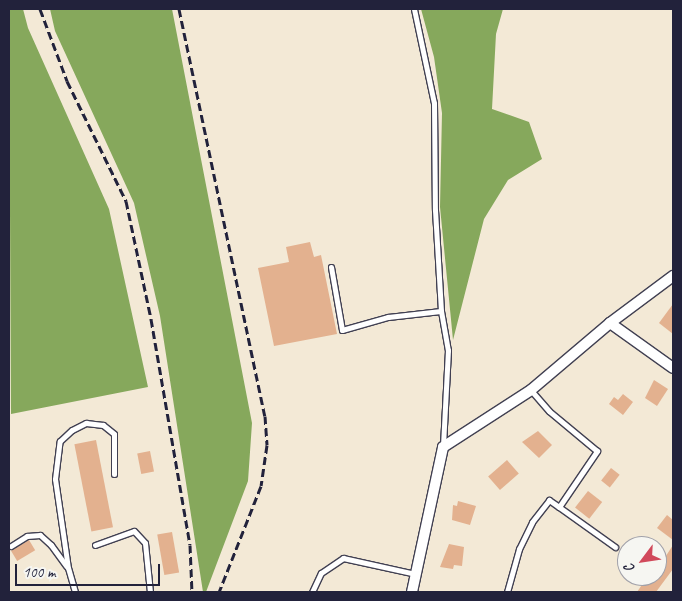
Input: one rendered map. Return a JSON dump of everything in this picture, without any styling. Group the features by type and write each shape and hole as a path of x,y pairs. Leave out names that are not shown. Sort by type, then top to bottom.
{"street":[{"path":"412,592 443,447 531,390 610,323 673,276"},
{"path":"610,323 673,368"}],"lane":[{"path":"414,9 434,103 435,210 441,311 448,350 443,447"},
{"path":"332,267 342,330 388,317 441,311"},
{"path":"531,390 549,411 597,451 559,507"},
{"path":"74,592 68,568 55,479 60,441 72,430 86,423 103,425 114,434 114,474"},
{"path":"507,592 519,549 532,522 549,500 615,547"},
{"path":"95,545 134,531 145,543 150,592"},
{"path":"11,546 27,536 40,535 51,544 68,568"},
{"path":"312,592 321,573 344,558 416,574"}],"green space":[{"path":"9,9 23,9 28,28 109,209 148,387 11,414"},
{"path":"50,9 172,9 252,423 248,481 206,592 203,592 160,316 134,203 55,31"},
{"path":"421,9 503,9 496,34 492,109 529,122 542,159 508,180 484,219 453,340 440,207 442,113 434,57"}],"building":[{"path":"310,242 314,257 321,255 337,334 274,346 258,268 289,262 286,247"},
{"path":"673,304 673,334 659,323"},
{"path":"654,380 668,389 657,406 645,398"},
{"path":"623,394 633,402 623,415 609,404 614,397 618,400"},
{"path":"538,431 552,445 539,458 522,442"},
{"path":"96,440 113,527 91,532 74,444"},
{"path":"150,451 154,472 141,474 137,453"},
{"path":"507,460 519,474 500,490 488,476"},
{"path":"611,468 620,475 610,487 601,481"},
{"path":"588,491 602,502 589,519 575,508"},
{"path":"458,501 476,506 470,525 452,520 453,505 457,506"},
{"path":"667,515 673,520 673,540 657,528"},
{"path":"172,532 179,572 164,575 157,535"},
{"path":"29,540 35,550 17,561 11,551"},
{"path":"449,544 464,547 462,566 454,565 453,569 440,567"},
{"path":"673,545 673,569 667,577 667,554"},
{"path":"641,586 660,586 656,592 637,592"}],"railway":[{"path":"40,9 67,81 126,201 151,319 190,545 192,592"},
{"path":"179,9 265,416 267,445 261,486 219,592"}]}
